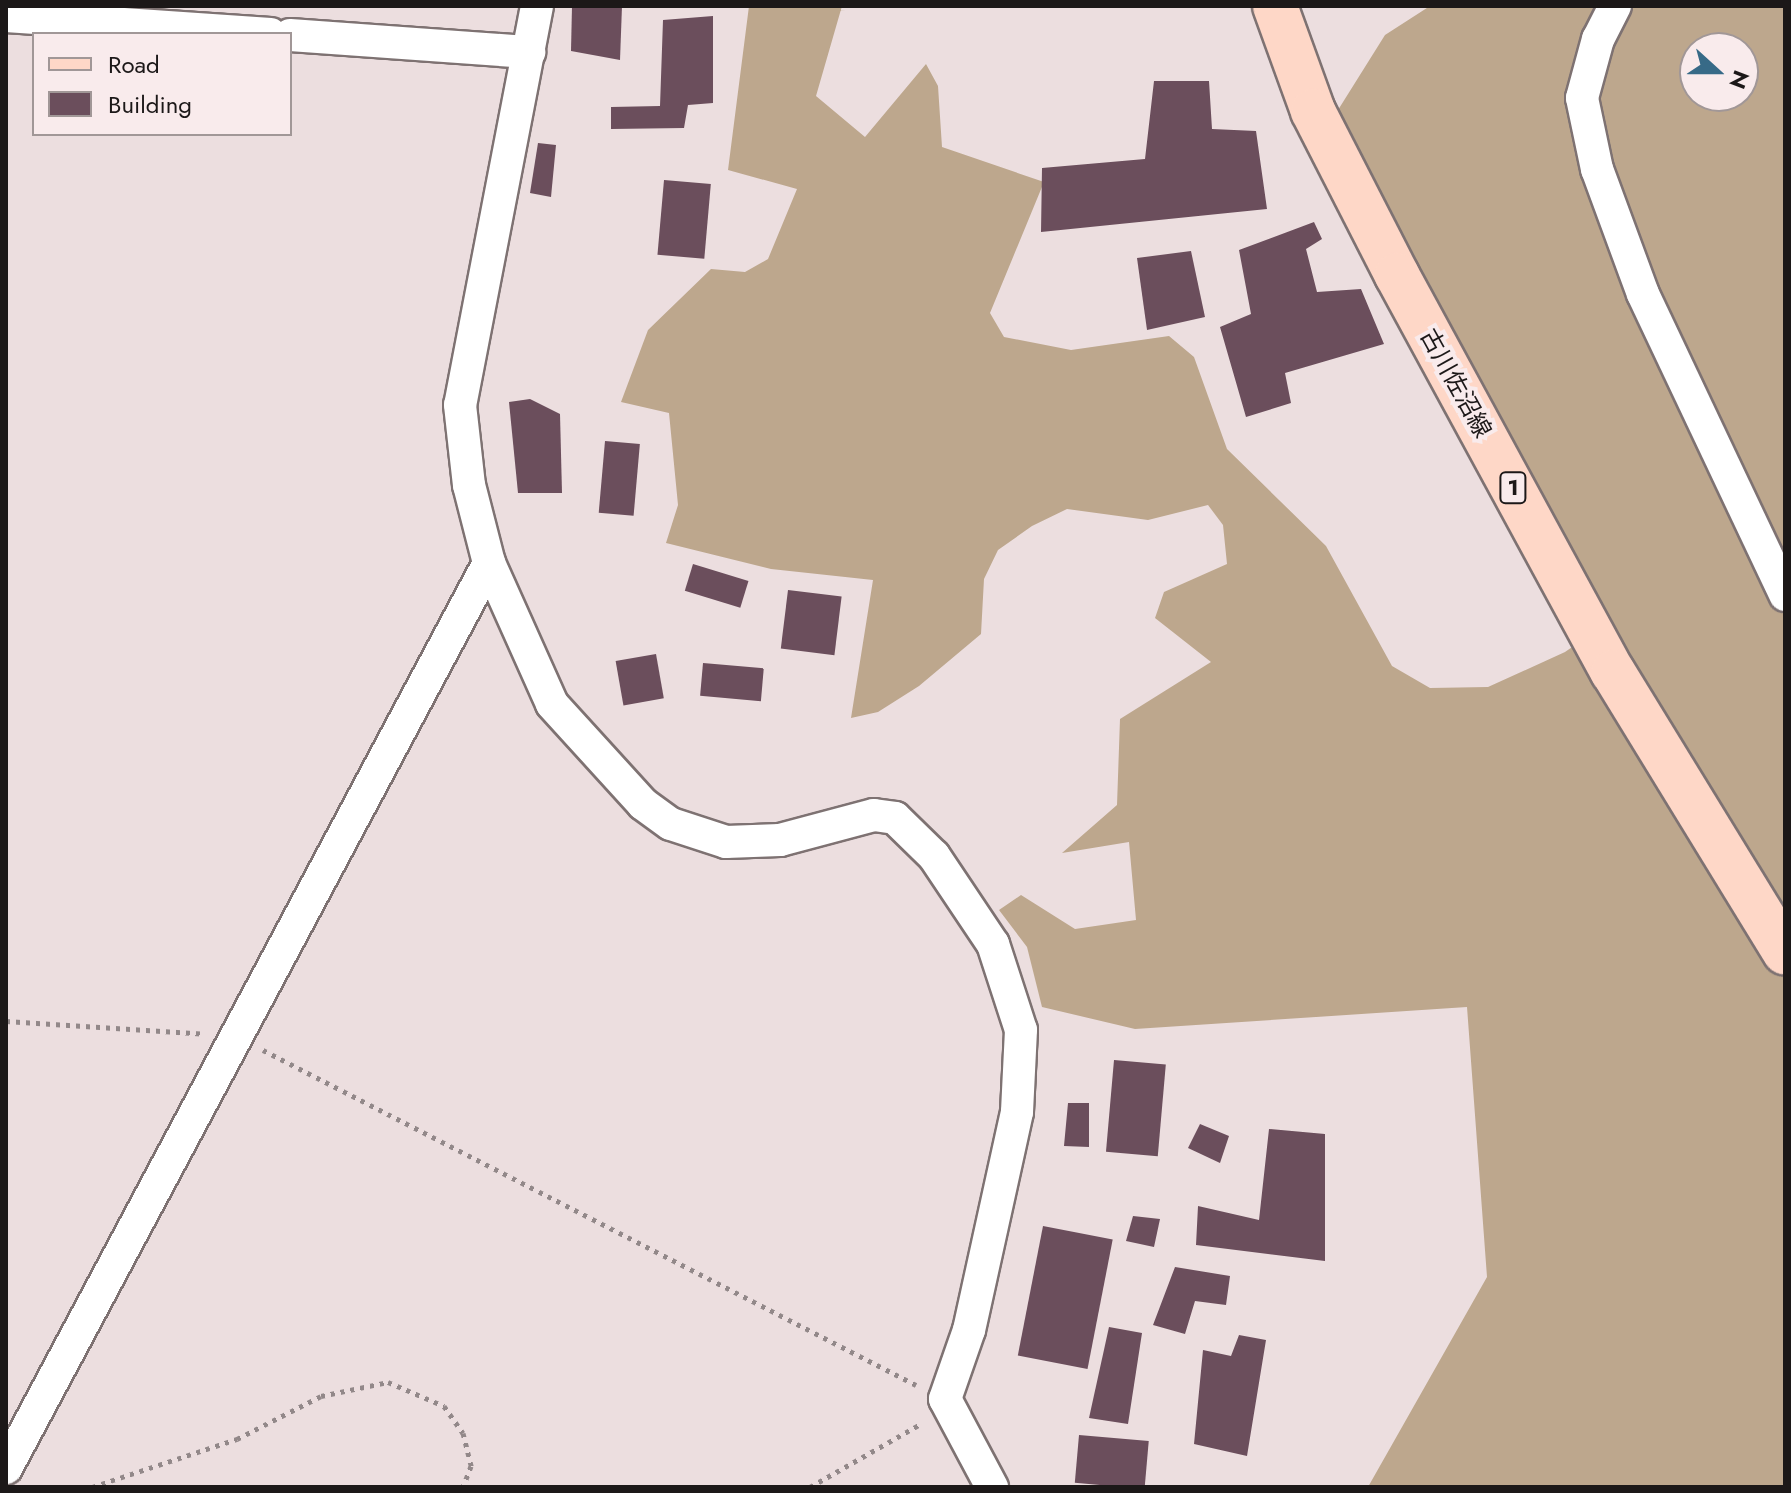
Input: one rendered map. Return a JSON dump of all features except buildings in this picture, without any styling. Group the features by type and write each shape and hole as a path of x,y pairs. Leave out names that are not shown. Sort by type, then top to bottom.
{"main road":[{"name":"古川佐沼線","path":"1275,6 1313,111 1397,275 1613,672 1785,953"}],"street":[{"path":"537,6 461,392 469,485 489,563 552,704 643,804 671,824 726,842 780,840 874,815 895,818 934,856 993,944 1021,1030 1017,1112 969,1330 945,1399 992,1487"},
{"path":"1615,6 1598,39 1582,98 1597,169 1643,294 1785,595"},
{"path":"6,16 241,32"},
{"path":"292,35 529,52"},
{"path":"6,1468 489,563"}],"path":[{"path":"6,1021 238,1036 945,1399 931,1417 810,1487"},
{"path":"92,1487 237,1439 321,1396 388,1382 444,1406 463,1433 471,1466 463,1487"}],"shaded area":[{"path":"749,6 842,6 816,96 865,137 926,64 938,86 942,147 1044,182 990,313 1004,337 1071,350 1169,336 1194,357 1227,449 1326,546 1392,666 1430,688 1488,687 1565,652 1611,620 1428,291 1338,110 1385,35 1430,6 1785,6 1785,1487 1368,1487 1487,1277 1467,1007 1135,1029 1042,1007 1027,947 999,910 1021,895 1075,929 1136,920 1129,842 1062,853 1117,805 1120,719 1211,662 1155,618 1164,592 1227,564 1223,525 1208,505 1148,520 1067,509 1032,526 998,550 984,579 981,634 919,686 878,712 851,718 873,580 771,569 666,543 678,505 669,413 621,402 648,330 711,269 745,272 768,259 797,189 728,170"}]}
